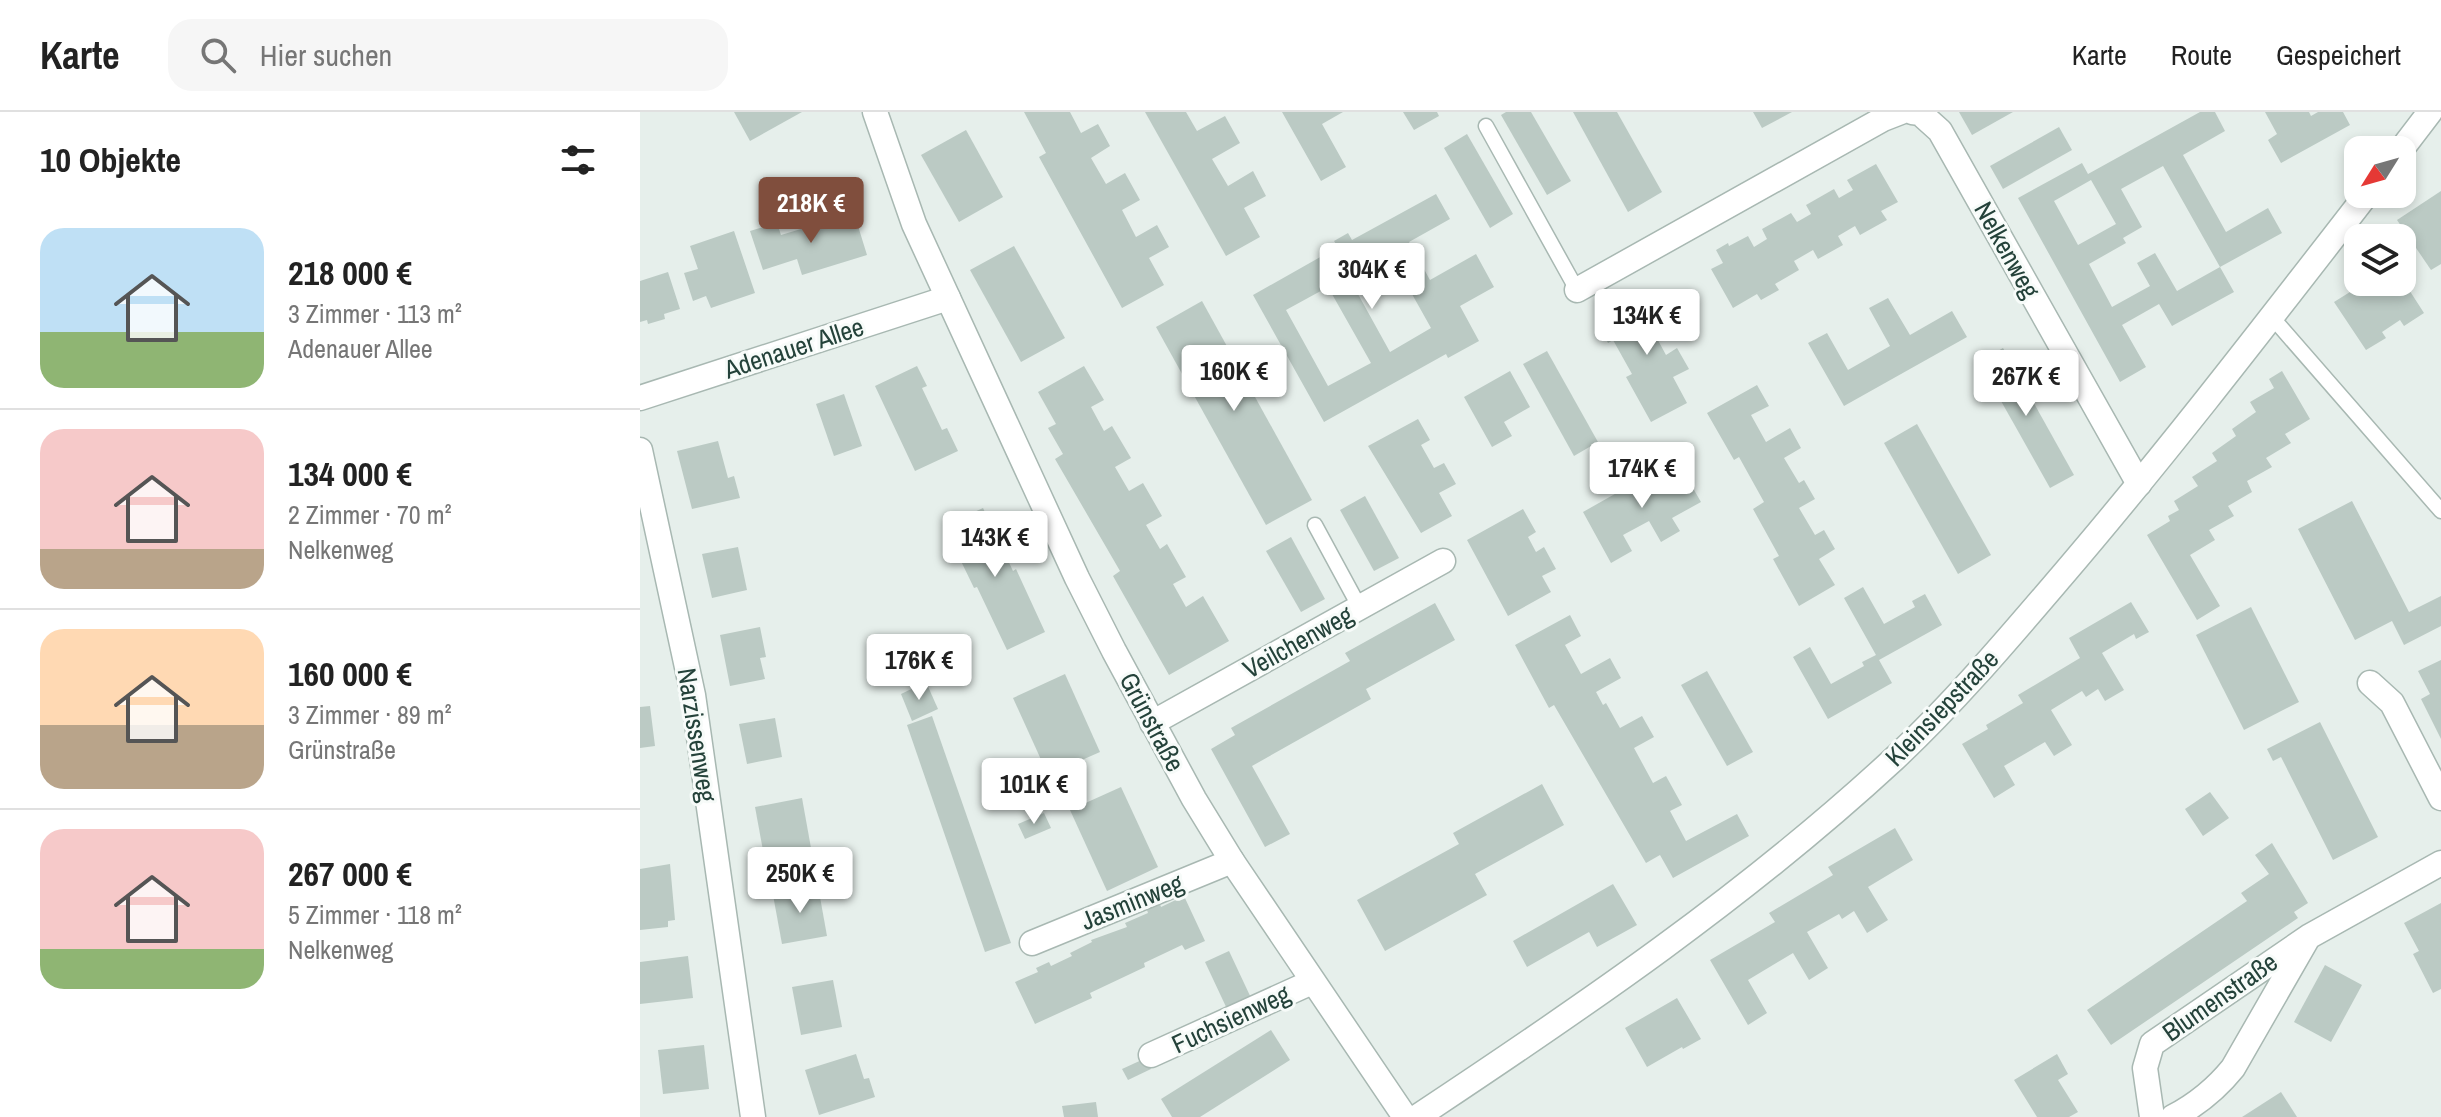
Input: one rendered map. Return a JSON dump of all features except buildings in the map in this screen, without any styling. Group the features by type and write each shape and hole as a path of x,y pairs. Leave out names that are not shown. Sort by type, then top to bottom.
{"street":[{"name":"Grünstraße","path":"875,112 914,224 1077,578 1152,723 1232,861 1405,1117"},
{"path":"1577,290 1883,119 1901,112"},
{"name":"Nelkenweg","path":"1912,112 1920,113 1940,131 2139,484"},
{"path":"2412,136 2430,112"},
{"name":"Kleinsiepstraße","path":"1417,1117 1551,1028 1673,941 1787,852 1895,758 1987,664 2139,484 2356,208"},
{"name":"Adenauer Allee","path":"640,398 948,298"},
{"name":"Narzissenweg","path":"640,450 693,695 753,1117"},
{"name":"Veilchenweg","path":"1152,723 1443,561"},
{"path":"2370,683 2392,703 2441,798"},
{"name":"Jasminweg","path":"1032,943 1232,861"},
{"name":"Blumenstraße","path":"2152,1117 2145,1068 2152,1044 2310,936 2441,863"},
{"name":"Blumenstraße","path":"2173,1117 2197,1104 2233,1068 2310,936"},
{"name":"Fuchsienweg","path":"1151,1055 1312,982"}],"lane":[{"path":"1486,126 1577,290"},
{"path":"2271,316 2441,511"},
{"path":"1315,525 1360,608"}]}
